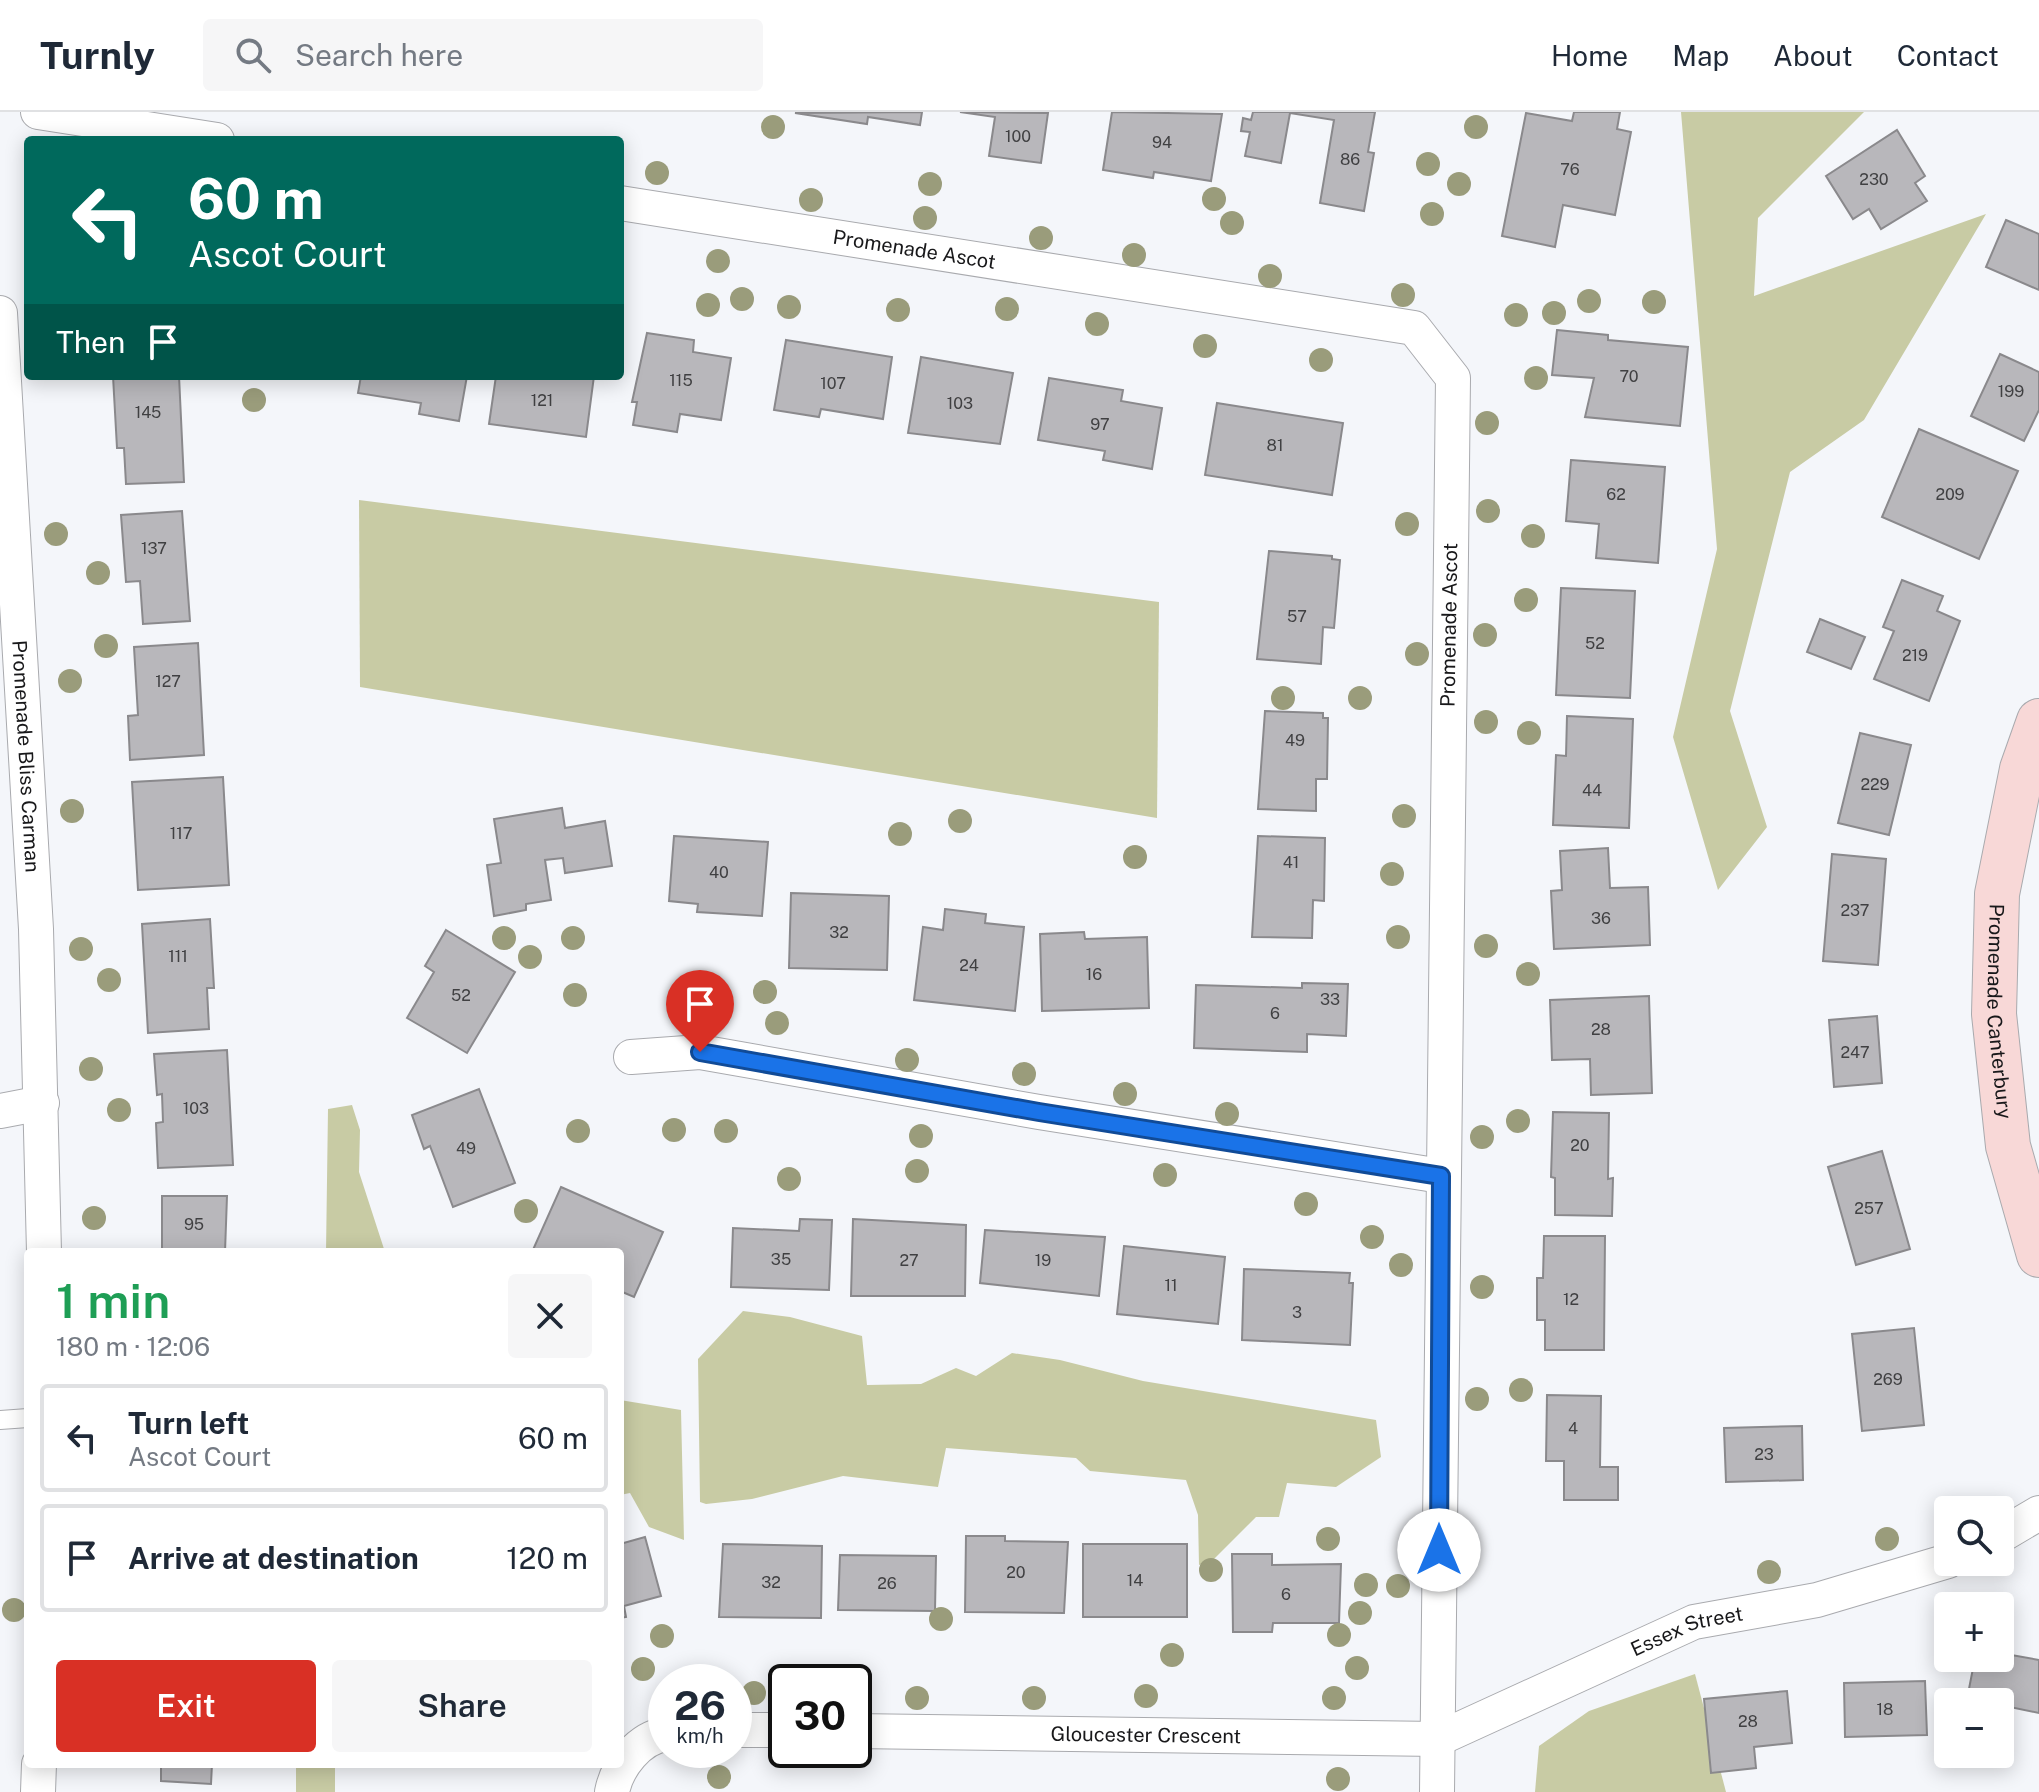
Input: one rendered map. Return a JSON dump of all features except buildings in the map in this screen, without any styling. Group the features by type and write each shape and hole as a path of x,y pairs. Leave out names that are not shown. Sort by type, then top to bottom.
{"street":[{"path":"38,112 191,136"},
{"name":"Promenade Ascot","path":"624,204 1414,328 1453,378 1441,1176 1437,1792"},
{"name":"Promenade Bliss Carman","path":"0,313 35,913 44,1248"},
{"name":"Promenade Canterbury","path":"2039,721 2022,769 1997,894 1994,1014 2008,1146 2039,1255"},
{"path":"631,1057 700,1052 1039,1112 1441,1176"},
{"path":"0,1111 42,1103"},
{"path":"2014,1528 2039,1513"},
{"name":"Essex Street","path":"1438,1739 1694,1622 1817,1600 1934,1565"},
{"name":"Gloucester Crescent","path":"872,1731 1438,1739"},
{"path":"612,1792 634,1750 648,1740"},
{"path":"38,1792 39,1768"}],"lane":[{"path":"0,1420 24,1418"}],"green space":[{"path":"1681,112 1864,112 1758,218 1754,296 1986,214 1864,420 1790,472 1730,711 1767,827 1718,890 1673,737 1717,549"},
{"path":"359,500 1159,602 1157,818 360,687"},
{"path":"352,1105 360,1130 359,1172 384,1248 326,1248 328,1109"},
{"path":"743,1311 790,1317 862,1336 867,1385 921,1384 956,1368 976,1376 1012,1353 1060,1360 1143,1381 1376,1420 1381,1457 1336,1487 1287,1483 1279,1517 1256,1517 1212,1561 1199,1565 1198,1515 1186,1480 1090,1471 1076,1458 946,1448 938,1487 843,1476 752,1499 706,1504 700,1502 698,1359"},
{"path":"624,1401 681,1410 684,1540 649,1527 630,1493 624,1494"},
{"path":"1695,1674 1726,1792 1535,1792 1539,1746 1589,1711"},
{"path":"296,1768 335,1768 335,1792 296,1792"}],"route":[{"path":"700,1052 1039,1112 1441,1176 1439,1550"}]}
